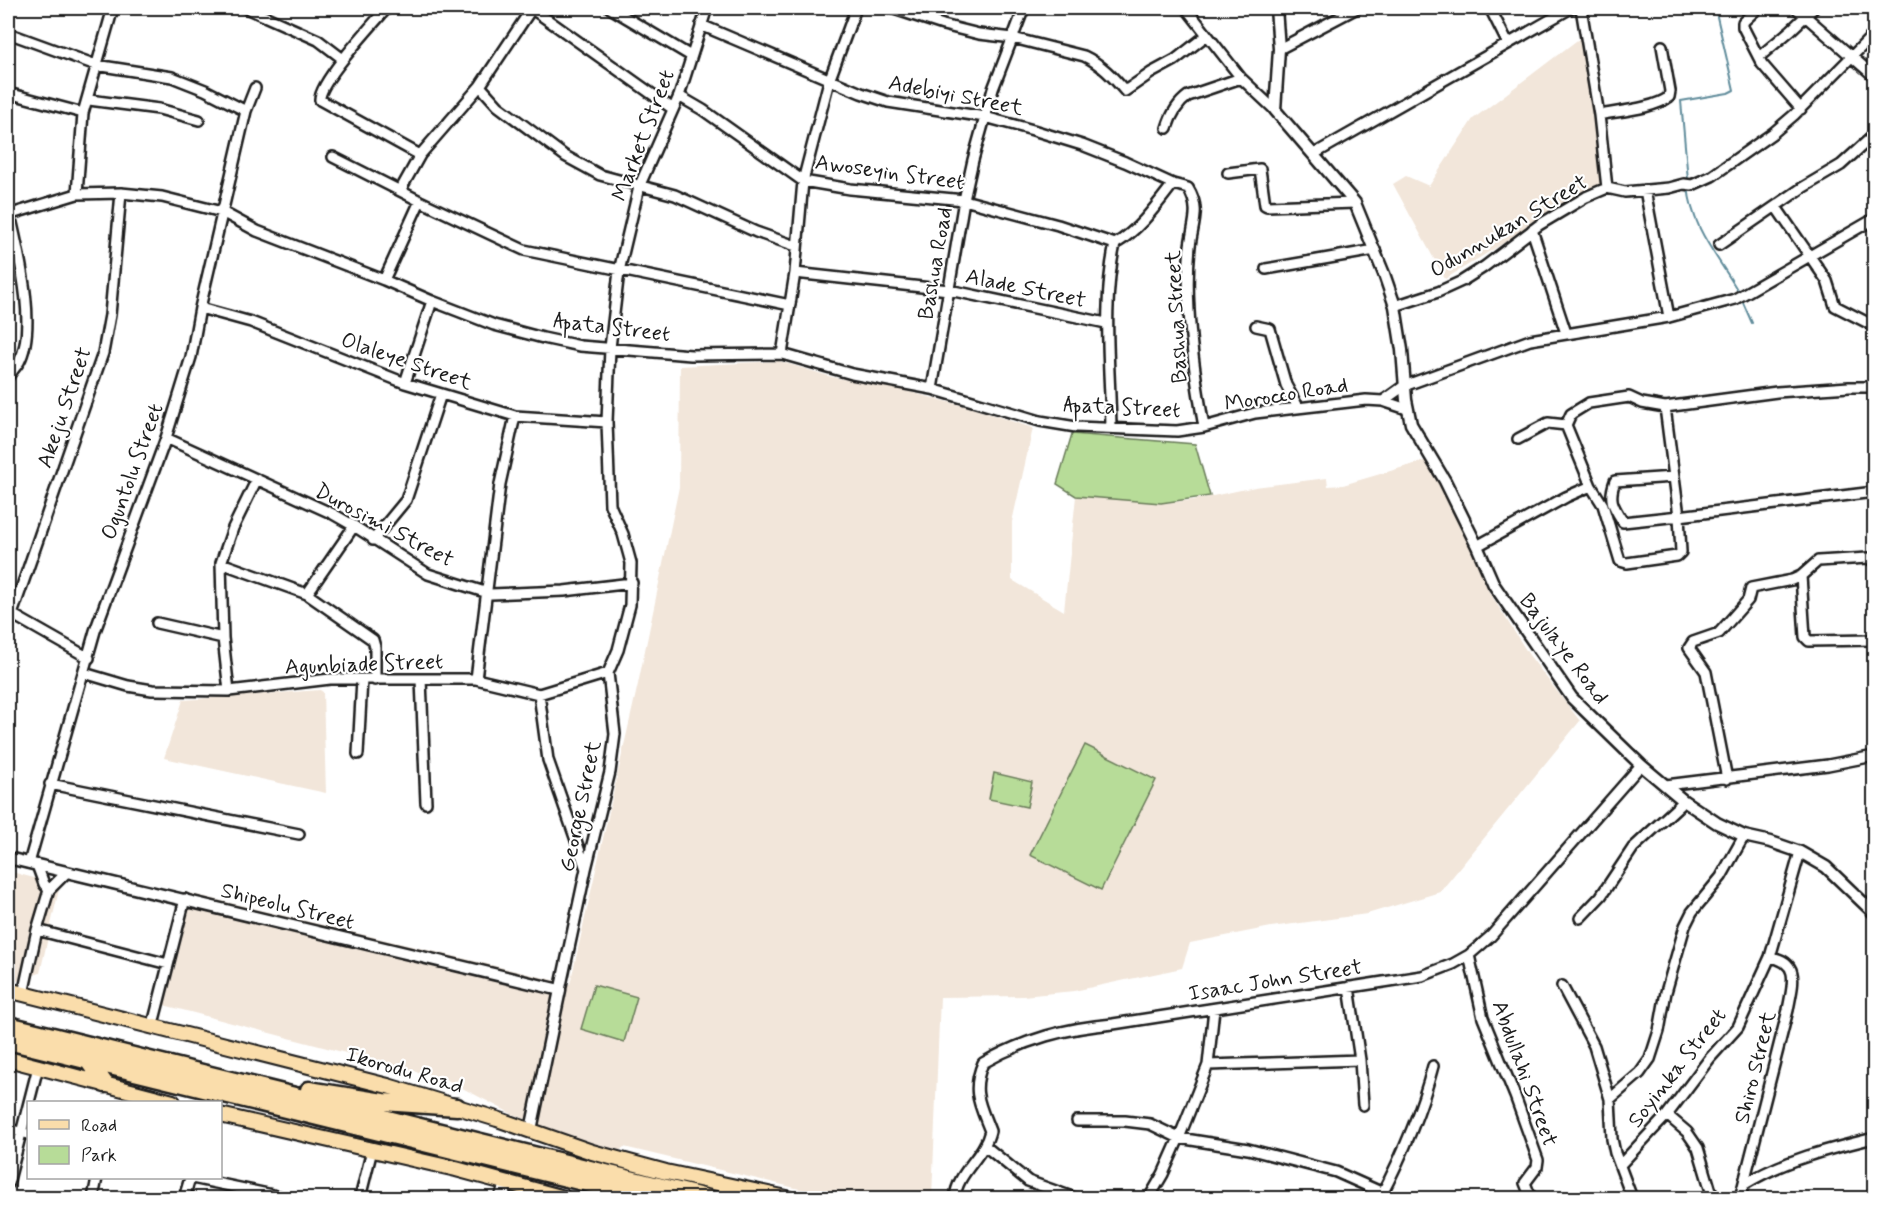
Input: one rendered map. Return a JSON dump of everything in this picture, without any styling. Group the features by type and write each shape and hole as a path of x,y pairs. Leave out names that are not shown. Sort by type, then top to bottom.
{"highway":[{"path":"9,1028 89,1062 642,1197"},
{"path":"9,1028 707,1198"},
{"path":"89,1062 105,1083"},
{"path":"267,1089 293,1087 383,1102 457,1107"},
{"path":"618,1198 642,1197"}],"main road":[{"name":"Ikorodu Road","path":"8,990 388,1086 531,1130 592,1152 666,1172 787,1198"},
{"path":"8,1059 169,1101"},
{"path":"222,1114 456,1169 564,1198"},
{"path":"501,1198 506,1184"}],"street":[{"path":"77,194 83,113 113,8"},
{"path":"246,8 318,40 343,59"},
{"path":"387,8 343,59 319,95 320,100 420,155"},
{"path":"401,189 420,155 480,86 532,8 673,109"},
{"path":"610,8 691,56"},
{"name":"Market Street","path":"610,348 619,271 639,187 679,96 707,8"},
{"path":"782,354 795,273 803,181 829,81 856,8"},
{"path":"891,8 979,34 1013,38 1084,56 1109,73 1125,91 1175,60 1207,34"},
{"name":"Bashua Road","path":"932,389 964,200 993,89 1024,8"},
{"path":"1186,8 1240,78 1275,110"},
{"path":"1275,110 1279,49 1276,8"},
{"path":"1279,49 1357,8"},
{"path":"1490,8 1508,44"},
{"path":"1314,154 1571,8"},
{"path":"1581,8 1599,115 1607,188"},
{"path":"1758,8 1743,22 1743,27 1762,64 1801,109"},
{"path":"1796,8 1875,76"},
{"path":"1759,57 1814,8"},
{"name":"Adebiyi Street","path":"701,25 829,81 888,102 985,117 1082,145 1173,184 1188,188 1196,204"},
{"path":"8,33 96,65 172,77 205,90 246,111"},
{"name":"Odunnukan Street","path":"1395,306 1438,292 1462,281 1532,230 1586,197 1607,188 1625,192 1669,188 1688,185 1712,176 1773,133 1801,109 1875,34"},
{"path":"1599,115 1650,105 1668,98 1670,91 1662,46"},
{"path":"1167,128 1181,101 1188,96 1240,78"},
{"path":"480,86 498,106 565,156 600,175 675,195 756,232 796,246"},
{"name":"Oguntolu Street","path":"33,864 50,784 89,658 95,631 166,438 191,357 200,308 246,111 255,88"},
{"path":"8,93 83,113"},
{"name":"Awoseyin Street","path":"679,96 712,116 803,181 850,189 964,200 1058,225 1114,244"},
{"path":"88,100 159,110 199,120"},
{"name":"Bajulaye Road","path":"1275,110 1355,203 1395,306 1402,350 1407,409 1411,424 1445,482 1494,585 1572,698 1641,765 1684,801 1717,823 1744,836 1800,852 1826,867 1875,913"},
{"path":"1719,245 1841,165 1875,135"},
{"path":"333,157 524,250 790,305"},
{"path":"1228,173 1260,169 1265,205 1268,206 1355,203"},
{"path":"1111,428 1106,323 1109,271 1114,244 1126,237 1150,213 1173,184"},
{"path":"1645,190 1669,317"},
{"name":"Apata Street","path":"9,214 77,194 121,193 162,197 222,212 257,231 384,280 432,302 494,325 543,338 580,346 691,355 782,354 852,374 932,389 1040,421 1076,427 1178,431 1200,428"},
{"name":"Akeju Street","path":"8,626 10,614 103,353 110,315 121,193"},
{"path":"384,280 420,201"},
{"name":"Bashua Street","path":"1196,204 1189,258 1190,310 1200,428"},
{"path":"1776,207 1827,281 1835,306 1875,326"},
{"path":"8,377 20,361 27,320 22,271 9,214"},
{"path":"1383,401 1404,386 1530,340 1669,317 1738,297 1875,219"},
{"path":"1532,230 1566,333"},
{"path":"1266,269 1375,250"},
{"name":"Alade Street","path":"795,273 949,290 1106,323"},
{"path":"405,383 432,302"},
{"name":"Olaleye Street","path":"200,308 251,322 405,383 515,416 607,422"},
{"path":"1256,326 1270,329 1286,385 1298,407"},
{"name":"George Street","path":"531,1130 586,869 610,772 615,734 608,673 618,650 627,616 632,583 631,563 623,534 610,506 607,422 610,348"},
{"path":"1566,425 1572,414 1589,403 1629,397 1642,403 1665,407 1777,392 1875,387"},
{"path":"374,540 406,500 441,394"},
{"name":"Morocco Road","path":"1200,428 1256,413 1366,400 1383,401 1407,409"},
{"path":"1566,425 1590,486 1603,505 1620,561 1636,562 1677,556 1682,547 1665,407"},
{"path":"476,679 500,484 515,416"},
{"path":"1518,440 1548,423 1566,425"},
{"name":"Durosimi Street","path":"166,438 354,526 428,574 496,594 564,591 632,583"},
{"path":"1674,477 1615,481 1610,494 1613,505 1623,522 1875,492"},
{"path":"229,691 223,638 221,563 233,528 256,481"},
{"path":"1477,546 1590,486"},
{"path":"307,594 354,526"},
{"path":"1727,779 1706,672 1689,648 1693,642 1719,633 1748,600 1751,588 1758,585 1778,584 1801,576 1818,561 1868,558 1875,562"},
{"path":"221,563 307,594 373,640 375,680"},
{"path":"1801,576 1805,637 1809,640 1875,640"},
{"path":"10,614 89,658"},
{"path":"157,623 223,638"},
{"name":"Agunbiade Street","path":"84,673 146,690 229,691 330,679 476,679 539,694"},
{"path":"586,869 548,760 539,694 608,673"},
{"path":"358,754 362,679"},
{"path":"421,679 426,803"},
{"path":"1666,785 1828,765 1875,756"},
{"name":"Isaac John Street","path":"985,1146 990,1131 977,1099 983,1063 1036,1038 1079,1027 1214,1009 1422,976 1469,956 1502,923 1641,765"},
{"path":"50,784 299,834"},
{"path":"1580,918 1601,896 1634,848 1684,801"},
{"path":"1610,1099 1640,1073 1650,1059 1685,926 1692,912 1721,876 1744,836"},
{"name":"Soyinka Street","path":"1620,1165 1667,1115 1710,1058 1738,1028 1770,957 1800,852"},
{"name":"Shipeolu Street","path":"8,858 560,990"},
{"path":"33,864 49,890"},
{"path":"23,994 37,930 49,890 66,873"},
{"path":"152,1028 185,899"},
{"path":"37,930 168,964"},
{"name":"Abdullahi Street","path":"1469,956 1483,1018 1538,1160 1537,1167 1525,1183 1531,1198"},
{"name":"Shiro Street","path":"1740,1198 1792,987 1792,970 1789,964 1783,959 1770,957"},
{"path":"1562,986 1590,1034 1610,1099 1615,1153 1632,1198"},
{"path":"1349,987 1363,1105"},
{"path":"1149,1198 1179,1138 1208,1065 1214,1009"},
{"path":"1208,1065 1359,1060"},
{"path":"1077,1121 1141,1122 1179,1138 1290,1159 1336,1172 1382,1196 1417,1118 1433,1066"},
{"path":"31,1101 38,1067"},
{"path":"1667,1115 1687,1132 1698,1148 1713,1198"},
{"path":"8,1129 25,1133 8,1184"},
{"path":"1745,1184 1765,1172 1801,1158 1875,1138"},
{"path":"955,1198 956,1188 985,1146 1028,1181 1076,1198"},
{"path":"360,1198 372,1150"},
{"path":"93,1198 97,1179"},
{"path":"184,1198 191,1179"},
{"path":"196,1179 287,1198"}],"shaded area":[{"path":"1580,38 1587,60 1603,182 1445,279 1393,184 1406,176 1429,186 1473,119"},
{"path":"779,361 832,377 906,391 972,408 1033,428 1012,522 1012,580 1064,611 1076,496 1161,503 1194,500 1255,487 1327,478 1328,486 1343,485 1431,459 1463,526 1488,590 1529,655 1580,721 1440,892 1367,914 1271,927 1190,943 1182,968 1074,991 1023,996 940,997 932,1198 837,1198 624,1147 619,1151 611,1151 512,1114 445,1079 156,1003 184,892 570,984 638,684 679,487 680,366"},
{"path":"320,690 323,692 326,793 164,758 183,700"},
{"path":"8,871 60,885 40,973 13,982 8,981"}],"green space":[{"path":"1072,434 1195,444 1210,496 1161,503 1076,496 1057,484"},
{"path":"1085,745 1156,780 1101,890 1030,855"},
{"path":"994,773 1032,782 1027,807 989,799"},
{"path":"594,985 637,997 624,1042 581,1029"}],"waterway":[{"path":"1688,180 1681,101 1734,90 1715,8"},
{"path":"1688,186 1690,202 1700,229 1739,293"},
{"path":"1741,298 1752,323"}]}
